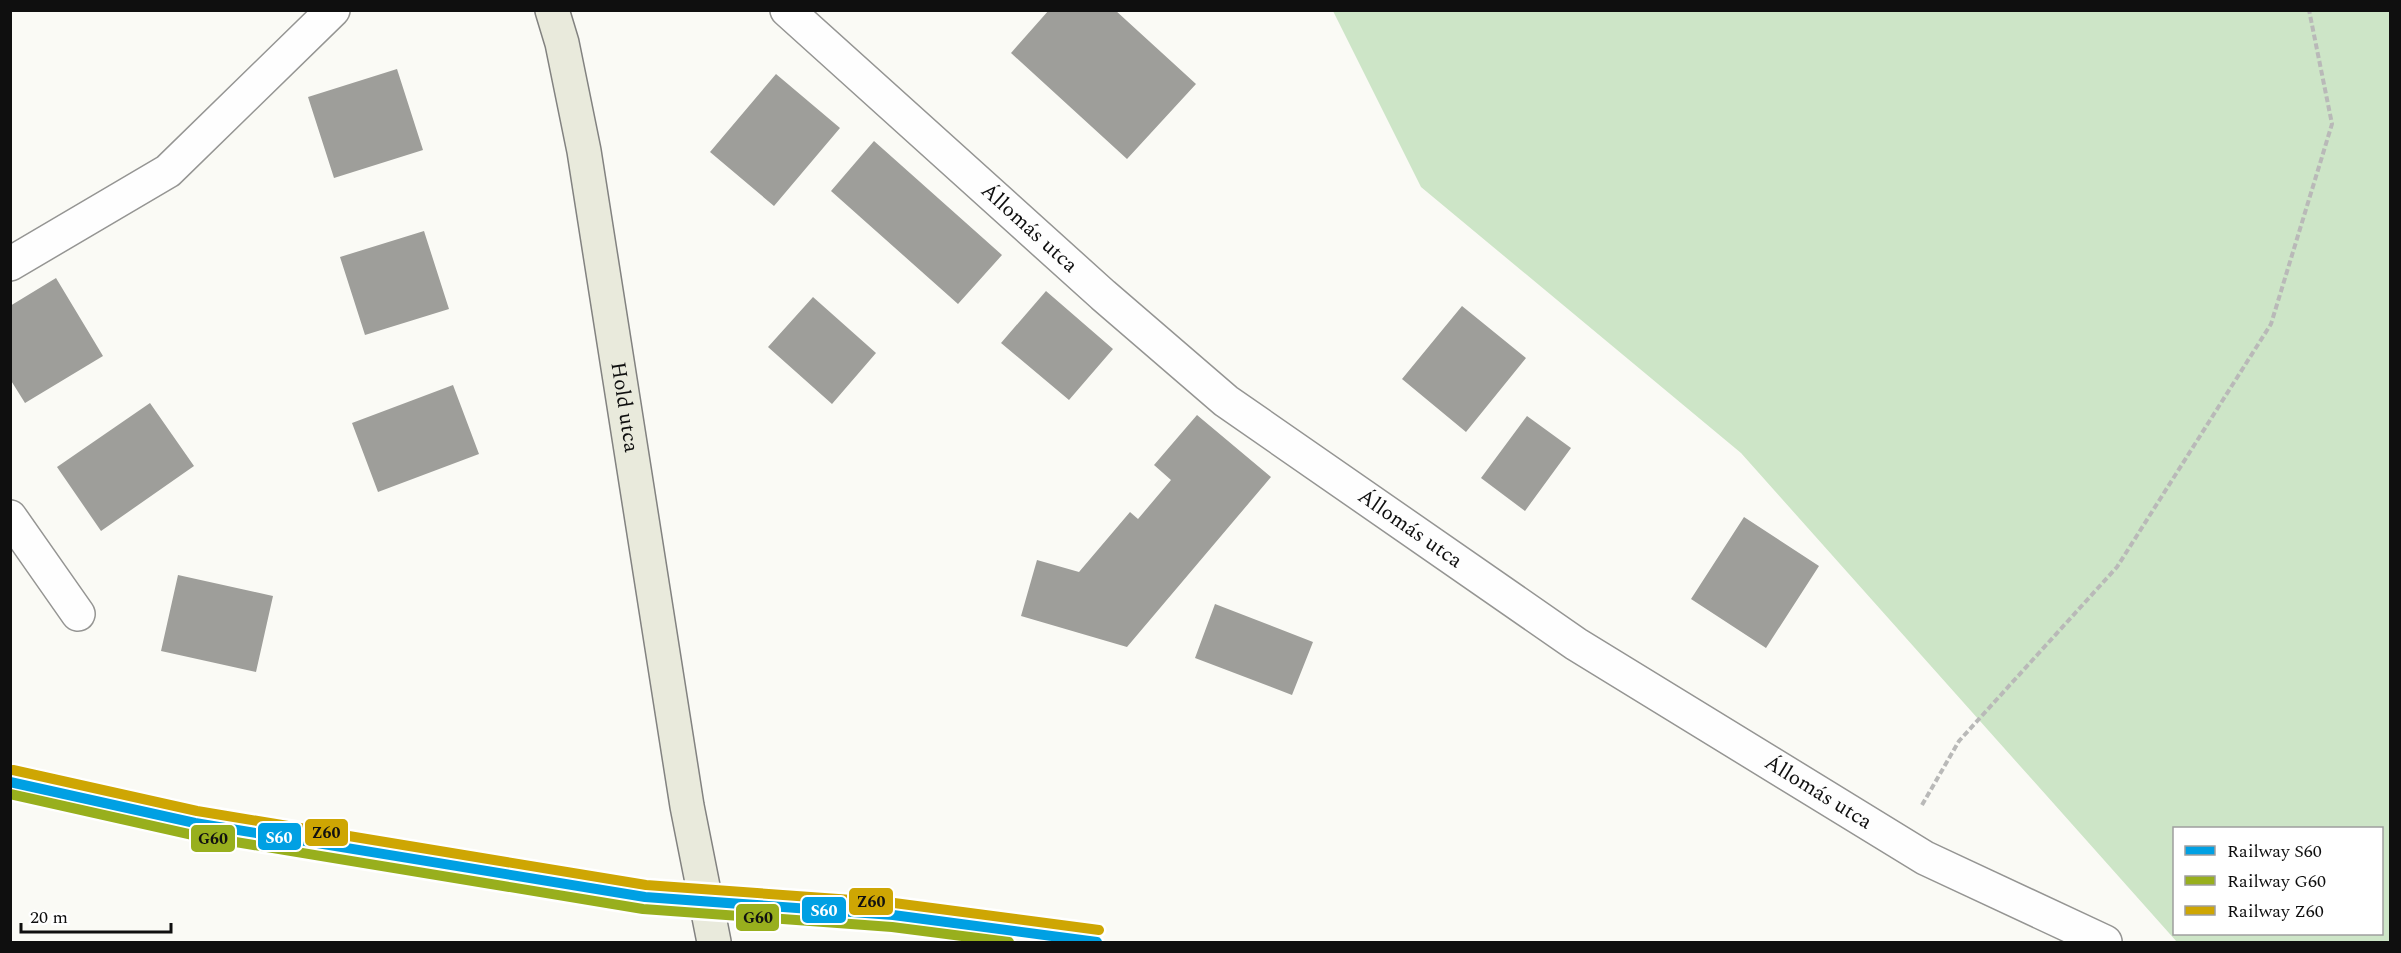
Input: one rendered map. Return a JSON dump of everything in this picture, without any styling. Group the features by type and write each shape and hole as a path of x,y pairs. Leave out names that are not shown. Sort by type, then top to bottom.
{"main road":[{"name":"Hold utca","path":"552,10 562,43 584,151 687,806 714,942"}],"street":[{"path":"10,264 168,171 333,10"},
{"name":"Állomás utca","path":"787,10 1094,287 1226,401 1576,644 1925,858 2105,942"},
{"path":"10,517 78,614"}],"path":[{"path":"1900,842 1959,741 2117,567 2271,324 2332,124 2309,10"}],"green space":[{"path":"1333,11 2390,11 2390,942 2177,942 1741,453 1421,187"}],"building":[{"path":"1049,10 1115,10 1196,84 1127,159 1011,53"},
{"path":"397,69 423,150 334,178 308,97"},
{"path":"776,74 840,128 774,206 710,152"},
{"path":"874,141 1002,255 958,304 831,191"},
{"path":"424,231 449,309 365,335 340,257"},
{"path":"56,278 103,356 25,403 10,379 10,306"},
{"path":"1046,291 1113,349 1069,400 1001,343"},
{"path":"813,297 876,353 832,404 768,347"},
{"path":"1462,306 1526,358 1466,432 1402,379"},
{"path":"453,385 479,454 378,492 352,423"},
{"path":"150,403 194,466 101,531 57,467"},
{"path":"1197,415 1271,477 1127,647 1021,616 1037,560 1079,572 1130,512 1138,519 1171,480 1154,465"},
{"path":"1527,416 1571,448 1525,511 1481,478"},
{"path":"1744,517 1819,566 1766,648 1691,599"},
{"path":"178,575 273,596 256,672 161,651"},
{"path":"1215,604 1313,642 1292,695 1195,658"}],"rail line":[{"name":"Z60","path":"13,770 197,811 646,885 894,903 1099,930"},
{"name":"S60","path":"10,782 195,823 645,897 893,915 1097,942"},
{"name":"G60","path":"10,794 193,835 643,909 892,927 1009,942"}]}
